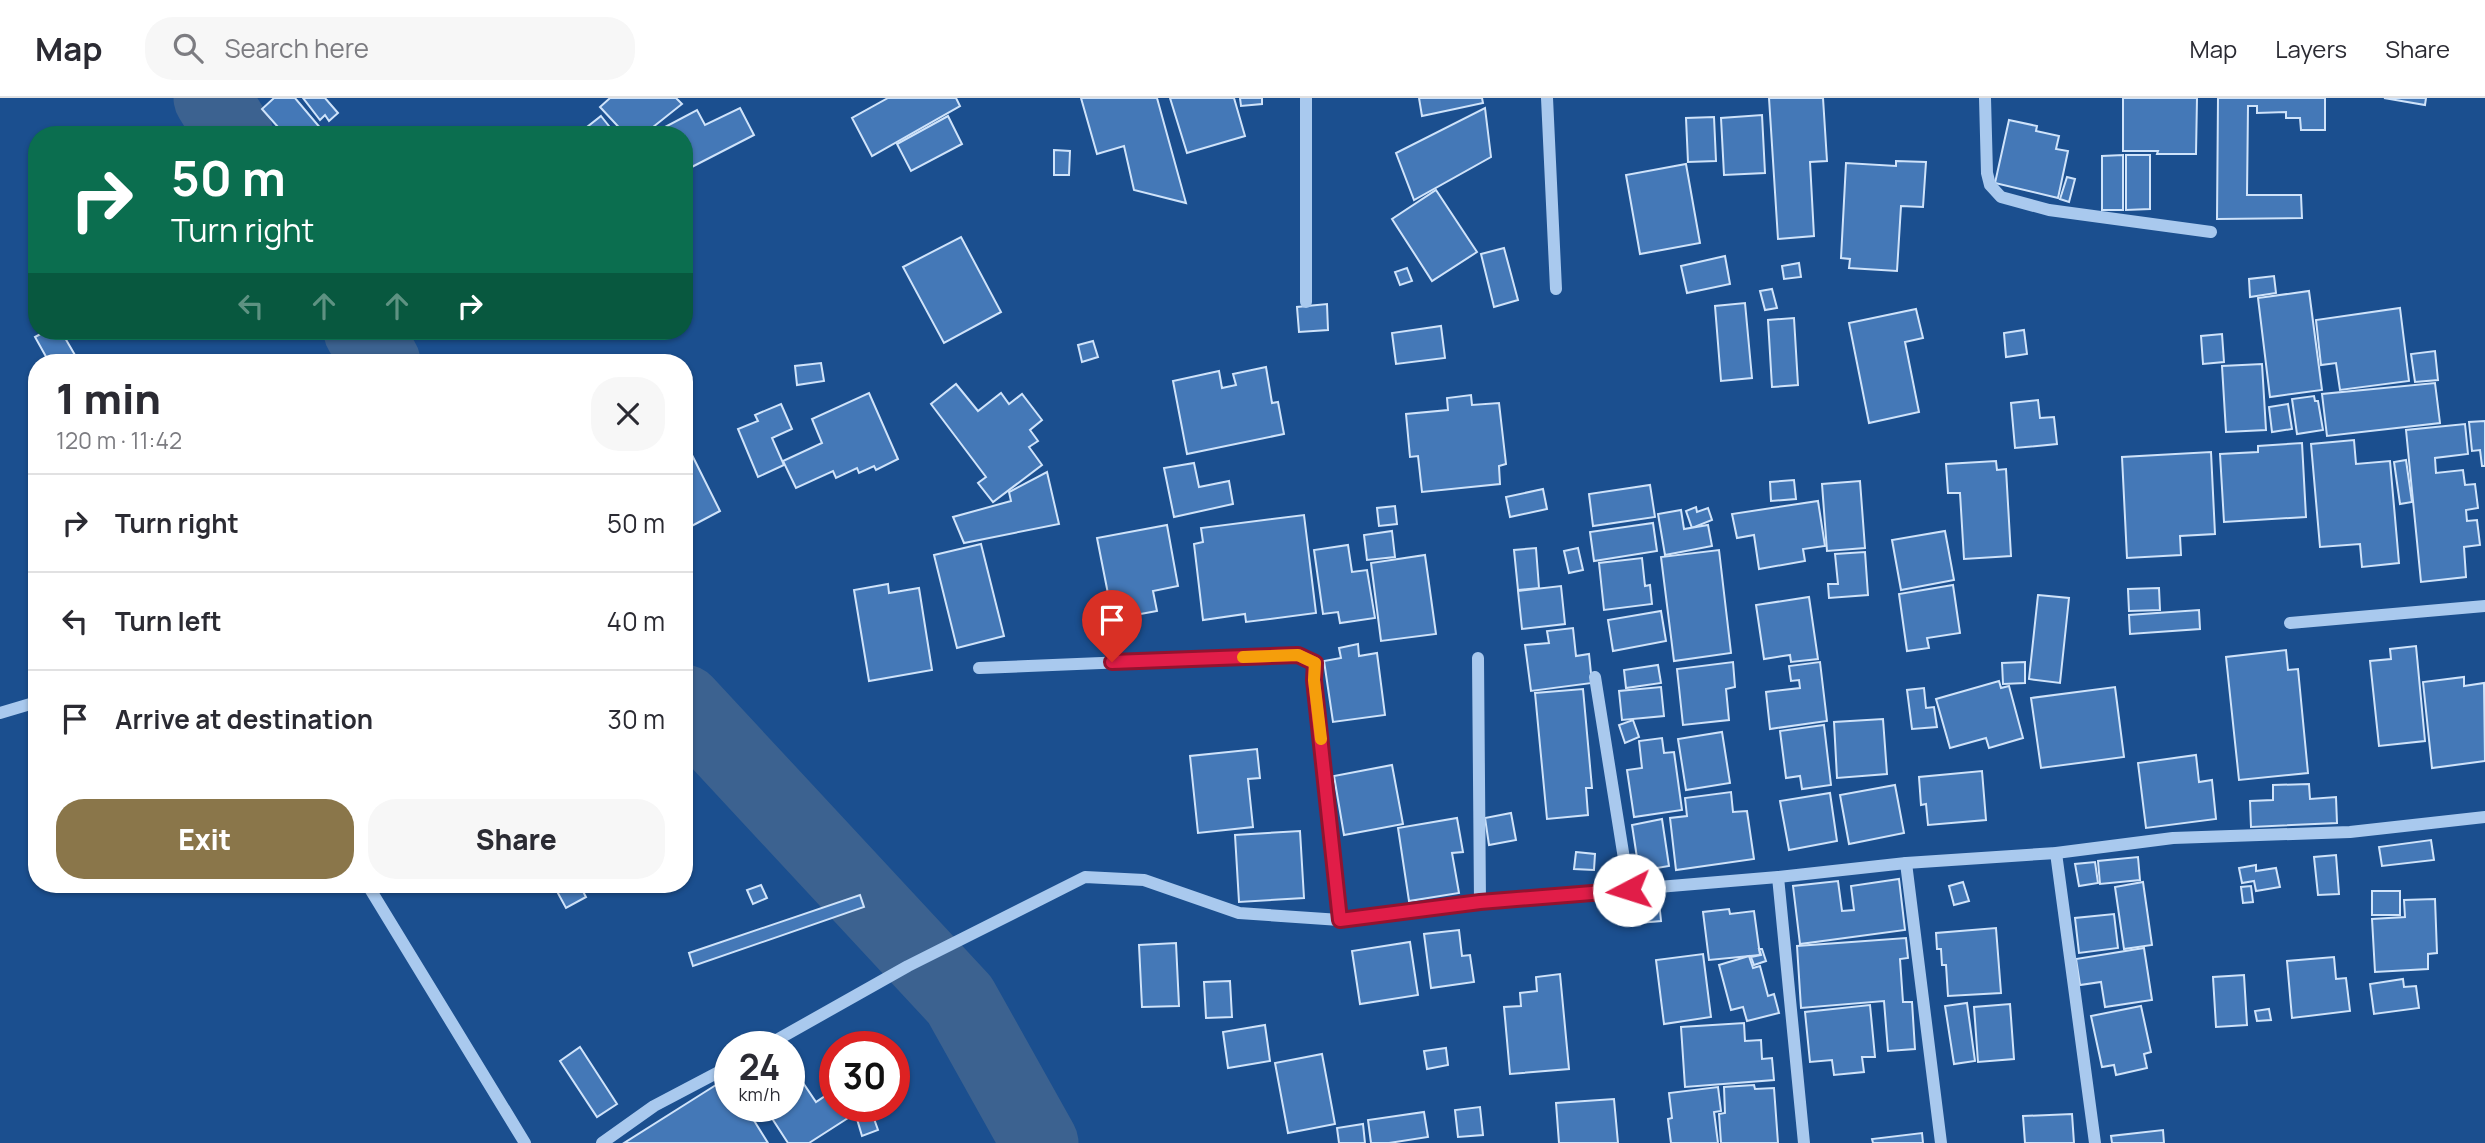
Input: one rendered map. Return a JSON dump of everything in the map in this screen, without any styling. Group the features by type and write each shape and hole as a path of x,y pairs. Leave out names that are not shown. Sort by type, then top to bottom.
{"street":[{"path":"1306,98 1306,302"},
{"path":"1547,98 1556,289"},
{"path":"1985,98 1987,173 1990,185 2001,197 2049,210 2211,232"},
{"path":"2290,623 2485,606"},
{"path":"979,668 1298,655 1315,663 1314,680 1340,920"},
{"path":"1479,658 1480,902"},
{"path":"1595,677 1629,890"},
{"path":"0,713 28,705"},
{"path":"793,1031 908,966 1085,877 1144,880 1239,913 1340,920 1480,902 1778,877 1906,863 2056,853 2172,838 2350,832 2485,817"},
{"path":"2056,853 2095,1143"},
{"path":"1906,863 1941,1143"},
{"path":"1778,877 1804,1143"},
{"path":"372,893 525,1143"},
{"path":"602,1143 654,1106 714,1074"}],"building":[{"path":"274,98 295,98 319,126 277,126 262,109"},
{"path":"303,98 325,98 338,113 329,121 325,115 320,120"},
{"path":"610,98 676,98 682,104 654,126 618,126 600,107"},
{"path":"888,98 956,98 960,106 872,156 852,118"},
{"path":"1081,98 1157,98 1186,203 1134,190 1124,146 1097,154"},
{"path":"1170,98 1234,98 1245,136 1187,153"},
{"path":"1240,98 1262,98 1262,104 1241,106"},
{"path":"1419,98 1482,98 1483,103 1422,116"},
{"path":"1769,98 1823,98 1827,161 1810,162 1814,236 1778,239"},
{"path":"2123,98 2197,98 2196,154 2123,151"},
{"path":"2218,98 2325,98 2325,130 2301,130 2300,118 2286,118 2286,112 2257,113 2257,106 2248,106 2247,195 2301,195 2302,218 2217,219"},
{"path":"2384,98 2426,98 2425,105"},
{"path":"740,108 754,135 693,166 693,126 667,126 697,110 705,125"},
{"path":"1485,108 1491,157 1414,200 1396,153"},
{"path":"1762,115 1765,173 1724,175 1721,118"},
{"path":"601,116 609,126 588,126"},
{"path":"948,116 962,144 911,171 897,144"},
{"path":"1714,117 1716,161 1688,162 1686,118"},
{"path":"2009,120 2037,126 2036,131 2059,136 2056,149 2068,151 2058,198 1995,183"},
{"path":"1054,150 1070,151 1069,175 1054,175"},
{"path":"2123,155 2123,210 2102,210 2102,156"},
{"path":"2126,155 2150,155 2150,209 2126,210"},
{"path":"1896,161 1926,162 1923,207 1901,206 1897,271 1849,268 1850,259 1841,258 1846,163 1896,166"},
{"path":"1686,164 1700,243 1640,254 1626,175"},
{"path":"2067,177 2075,179 2069,202 2060,199"},
{"path":"1436,190 1477,252 1432,281 1392,219"},
{"path":"961,237 1001,312 944,343 903,267"},
{"path":"1504,248 1518,300 1494,307 1481,254"},
{"path":"1725,256 1730,284 1687,293 1681,266"},
{"path":"1799,263 1801,277 1784,279 1782,266"},
{"path":"1407,268 1412,281 1400,285 1395,272"},
{"path":"2274,276 2276,293 2250,297 2249,279"},
{"path":"1772,289 1777,308 1765,310 1760,291"},
{"path":"2309,291 2322,390 2270,397 2258,298"},
{"path":"1745,303 1752,378 1721,381 1715,306"},
{"path":"1327,304 1328,330 1299,332 1297,307"},
{"path":"2400,308 2409,381 2340,390 2336,363 2321,365 2316,320"},
{"path":"1916,309 1923,338 1905,342 1919,412 1869,423 1849,323"},
{"path":"1794,318 1798,385 1772,387 1768,320"},
{"path":"1441,326 1445,358 1396,364 1392,333"},
{"path":"2024,330 2027,354 2006,357 2004,333"},
{"path":"2222,334 2224,362 2203,364 2201,336"},
{"path":"37,340 66,340 74,354 45,354"},
{"path":"1093,341 1098,357 1082,362 1078,345"},
{"path":"2435,351 2438,380 2415,382 2411,354"},
{"path":"821,363 824,381 797,385 795,366"},
{"path":"2262,364 2266,430 2226,432 2222,366"},
{"path":"1266,367 1272,403 1278,402 1284,434 1187,454 1173,381 1219,371 1222,388 1236,385 1233,374"},
{"path":"2435,383 2440,423 2327,436 2322,394"},
{"path":"956,384 978,411 1001,393 1009,404 1022,394 1042,420 1030,430 1038,441 1029,447 1042,465 993,502 978,483 986,477 931,404"},
{"path":"869,393 898,459 876,470 874,466 859,473 857,468 836,478 833,471 796,488 783,461 822,443 812,419"},
{"path":"1471,395 1472,405 1499,403 1506,464 1499,466 1500,484 1422,492 1418,456 1410,457 1406,414 1448,410 1447,398"},
{"path":"2314,396 2315,401 2318,401 2323,430 2297,434 2292,399"},
{"path":"2038,400 2040,418 2054,417 2057,444 2015,448 2011,403"},
{"path":"781,404 792,429 772,438 784,465 758,477 738,429 758,421 755,415"},
{"path":"2288,404 2292,429 2272,432 2269,407"},
{"path":"2485,421 2485,466 2482,466 2480,450 2472,451 2469,422"},
{"path":"2465,424 2468,454 2435,458 2436,473 2463,470 2465,485 2475,484 2478,508 2466,510 2467,521 2477,520 2480,545 2464,547 2466,577 2421,582 2406,430"},
{"path":"2354,440 2356,464 2390,461 2399,563 2362,567 2360,544 2320,547 2311,444"},
{"path":"2302,443 2306,517 2224,522 2220,454 2258,452 2258,446"},
{"path":"2211,452 2215,534 2180,536 2181,555 2127,558 2122,457"},
{"path":"693,457 720,511 693,525"},
{"path":"2406,460 2412,502 2400,504 2394,462"},
{"path":"1996,461 1997,470 2006,469 2011,556 1964,559 1960,493 1948,493 1946,464"},
{"path":"1194,463 1199,487 1229,481 1233,504 1174,517 1164,468"},
{"path":"1047,472 1059,524 964,543 953,517 1011,501 1009,492"},
{"path":"1794,480 1796,499 1771,501 1770,482"},
{"path":"1860,481 1865,548 1827,551 1822,484"},
{"path":"1650,485 1655,517 1593,526 1589,494"},
{"path":"1543,489 1547,509 1510,517 1506,497"},
{"path":"1818,501 1825,546 1803,549 1805,561 1759,569 1754,535 1737,538 1732,514"},
{"path":"1395,506 1397,524 1379,526 1377,508"},
{"path":"1696,507 1697,512 1708,508 1712,520 1692,528 1686,511"},
{"path":"1681,510 1684,529 1708,525 1712,546 1665,555 1658,514"},
{"path":"1304,515 1316,613 1246,622 1245,614 1203,620 1194,544 1203,542 1201,528"},
{"path":"1653,523 1657,551 1594,561 1590,532"},
{"path":"1167,525 1178,586 1153,591 1157,611 1113,619 1097,538"},
{"path":"1392,531 1395,557 1367,560 1364,535"},
{"path":"1945,531 1954,580 1901,590 1892,540"},
{"path":"981,544 1004,636 957,648 934,555"},
{"path":"1348,545 1352,572 1367,570 1375,618 1340,623 1338,612 1323,614 1314,550"},
{"path":"1536,548 1539,588 1518,590 1514,550"},
{"path":"1578,548 1583,570 1569,573 1564,551"},
{"path":"1719,550 1731,653 1674,661 1661,557"},
{"path":"1865,552 1868,595 1829,598 1828,584 1838,584 1835,554"},
{"path":"1425,555 1436,634 1381,641 1371,563"},
{"path":"1642,558 1645,586 1650,585 1652,604 1604,610 1599,563"},
{"path":"888,584 889,593 919,588 932,670 869,681 854,590"},
{"path":"1953,585 1960,633 1927,638 1929,648 1907,651 1899,594"},
{"path":"1561,586 1565,624 1522,629 1518,591"},
{"path":"2159,588 2160,610 2129,611 2128,589"},
{"path":"2038,595 2069,598 2060,683 2029,679"},
{"path":"1809,597 1818,659 1791,662 1790,655 1764,659 1756,605"},
{"path":"2199,610 2200,629 2130,634 2129,615"},
{"path":"1661,611 1666,641 1613,651 1608,620"},
{"path":"1573,628 1576,656 1589,654 1592,683 1531,691 1525,645 1549,643 1547,631"},
{"path":"1358,644 1359,656 1377,653 1385,715 1333,722 1324,661 1341,658 1339,648"},
{"path":"2416,646 2425,741 2379,746 2370,661 2391,659 2390,649"},
{"path":"2286,650 2288,670 2298,669 2308,773 2239,780 2226,657"},
{"path":"1733,662 1735,687 1726,689 1729,720 1683,725 1677,669"},
{"path":"1820,662 1827,721 1770,729 1766,692 1800,688 1799,680 1791,681 1789,666"},
{"path":"2025,662 2025,683 2003,684 2002,663"},
{"path":"1658,665 1661,683 1626,688 1624,670"},
{"path":"2464,677 2464,686 2484,683 2485,761 2432,768 2423,682"},
{"path":"1999,681 2001,688 2009,686 2023,738 1989,748 1986,738 1950,748 1936,699"},
{"path":"1661,687 1664,716 1622,720 1619,691"},
{"path":"2115,687 2124,757 2041,768 2031,698"},
{"path":"1924,688 1926,708 1934,707 1937,727 1912,729 1907,690"},
{"path":"1583,689 1592,788 1586,788 1588,815 1547,819 1535,693"},
{"path":"1883,719 1887,774 1837,778 1834,722"},
{"path":"1633,720 1639,737 1625,743 1619,725"},
{"path":"1824,725 1831,785 1802,789 1800,776 1786,778 1780,731"},
{"path":"1722,732 1730,783 1686,790 1678,739"},
{"path":"1662,738 1664,753 1674,752 1682,810 1634,817 1627,770 1642,768 1639,741"},
{"path":"1257,749 1260,778 1248,779 1253,827 1198,833 1190,756"},
{"path":"2196,755 2199,782 2212,780 2216,819 2146,828 2138,763"},
{"path":"1392,765 1403,824 1344,835 1334,776"},
{"path":"1982,771 1986,820 1928,825 1926,804 1921,805 1919,777"},
{"path":"2309,784 2310,799 2336,797 2337,823 2251,827 2250,801 2273,800 2273,785"},
{"path":"1895,785 1904,833 1849,844 1840,795"},
{"path":"1731,792 1733,812 1747,811 1754,859 1676,870 1670,818 1687,816 1685,798"},
{"path":"1830,793 1837,841 1789,850 1780,801"},
{"path":"1511,813 1516,840 1489,845 1485,818"},
{"path":"1457,818 1463,852 1452,853 1459,893 1409,901 1398,828"},
{"path":"1662,819 1669,866 1639,871 1632,825"},
{"path":"1300,831 1304,898 1239,902 1235,835"},
{"path":"2431,840 2434,860 2382,866 2379,847"},
{"path":"1576,852 1595,854 1594,870 1574,869"},
{"path":"2336,855 2339,894 2318,895 2314,857"},
{"path":"2138,857 2140,880 2100,884 2098,861"},
{"path":"2095,862 2098,883 2079,886 2075,864"},
{"path":"2256,865 2256,871 2276,868 2280,887 2256,891 2254,881 2242,883 2239,868"},
{"path":"1899,879 1905,930 1800,944 1793,886 1838,881 1842,911 1854,910 1851,886"},
{"path":"1963,882 1969,901 1954,905 1949,886"},
{"path":"2143,882 2152,945 2124,949 2115,887"},
{"path":"761,885 767,898 753,904 747,890"},
{"path":"2251,886 2253,902 2243,903 2241,887"},
{"path":"2372,891 2400,891 2400,915 2372,915"},
{"path":"558,893 584,893 586,897 566,908"},
{"path":"860,895 864,907 693,966 689,953"},
{"path":"2435,899 2437,953 2428,954 2428,969 2375,972 2372,919 2405,917 2404,900"},
{"path":"1659,901 1661,921 1639,923 1637,903"},
{"path":"1729,909 1730,914 1754,911 1760,955 1709,960 1703,912"},
{"path":"2114,914 2118,948 2079,953 2075,918"},
{"path":"1996,928 2001,993 1948,996 1946,965 1942,965 1941,949 1937,949 1936,933"},
{"path":"1459,930 1462,956 1470,955 1474,982 1431,988 1424,934"},
{"path":"1906,938 1908,958 1900,959 1903,1002 1912,1002 1915,1049 1888,1051 1884,1001 1801,1008 1797,946"},
{"path":"1410,942 1418,995 1360,1004 1352,951"},
{"path":"1176,943 1179,1006 1142,1007 1139,945"},
{"path":"2144,948 2152,1000 2105,1007 2101,982 2080,985 2076,959"},
{"path":"1759,949 1762,949 1766,961 1754,965 1751,957 1761,955"},
{"path":"1703,954 1711,1017 1664,1024 1656,960"},
{"path":"1749,956 1753,968 1760,966 1768,996 1774,994 1779,1013 1747,1021 1743,1007 1731,1010 1719,965"},
{"path":"2334,957 2336,979 2346,978 2350,1011 2292,1018 2287,961"},
{"path":"1560,974 1569,1069 1510,1074 1504,1007 1521,1006 1520,993 1537,991 1536,977"},
{"path":"2244,975 2247,1025 2216,1027 2213,977"},
{"path":"2403,979 2404,987 2416,986 2419,1008 2374,1014 2370,984"},
{"path":"1230,981 1232,1017 1206,1018 1204,982"},
{"path":"1967,1003 1975,1061 1954,1064 1945,1006"},
{"path":"2010,1004 2014,1059 1978,1062 1974,1007"},
{"path":"1870,1005 1875,1057 1862,1057 1864,1072 1834,1075 1832,1060 1810,1062 1805,1012"},
{"path":"2141,1006 2151,1052 2144,1054 2147,1068 2116,1075 2114,1065 2102,1067 2091,1016"},
{"path":"2269,1009 2271,1020 2257,1021 2255,1011"},
{"path":"1744,1023 1745,1041 1761,1040 1762,1059 1772,1058 1774,1080 1685,1087 1681,1027"},
{"path":"1265,1025 1270,1061 1228,1068 1223,1032"},
{"path":"580,1047 617,1104 597,1117 560,1061"},
{"path":"1446,1048 1448,1065 1427,1069 1424,1051"},
{"path":"1322,1054 1335,1124 1288,1133 1275,1063"},
{"path":"1754,1085 1755,1089 1774,1088 1778,1143 1721,1143 1719,1114 1725,1113 1724,1087"},
{"path":"714,1086 714,1122 755,1122 768,1143 624,1143"},
{"path":"805,1086 816,1102 819,1100 819,1122 842,1122 809,1143 788,1143 774,1122 805,1122"},
{"path":"1718,1087 1721,1111 1714,1112 1718,1143 1671,1143 1669,1093"},
{"path":"1614,1099 1618,1143 1559,1143 1556,1103"},
{"path":"1480,1107 1483,1135 1458,1137 1455,1110"},
{"path":"1424,1112 1428,1137 1371,1143 1368,1120"},
{"path":"2072,1114 2074,1143 2025,1143 2023,1116"},
{"path":"858,1122 875,1122 878,1130 862,1136"},
{"path":"1363,1124 1365,1143 1339,1143 1337,1128"},
{"path":"2163,1130 2164,1143 2112,1143 2111,1136"},
{"path":"1922,1133 1923,1143 1873,1143 1872,1139"}],"waterway":[{"path":"212,98 229,126"},
{"path":"368,340 377,354"},
{"path":"693,713 960,1000 1040,1143"}],"slow traffic":[{"path":"1243,657 1298,655 1315,663 1314,680 1321,739"}],"route":[{"path":"1112,662 1298,655 1315,663 1314,680 1340,920 1480,902 1629,890"}]}
